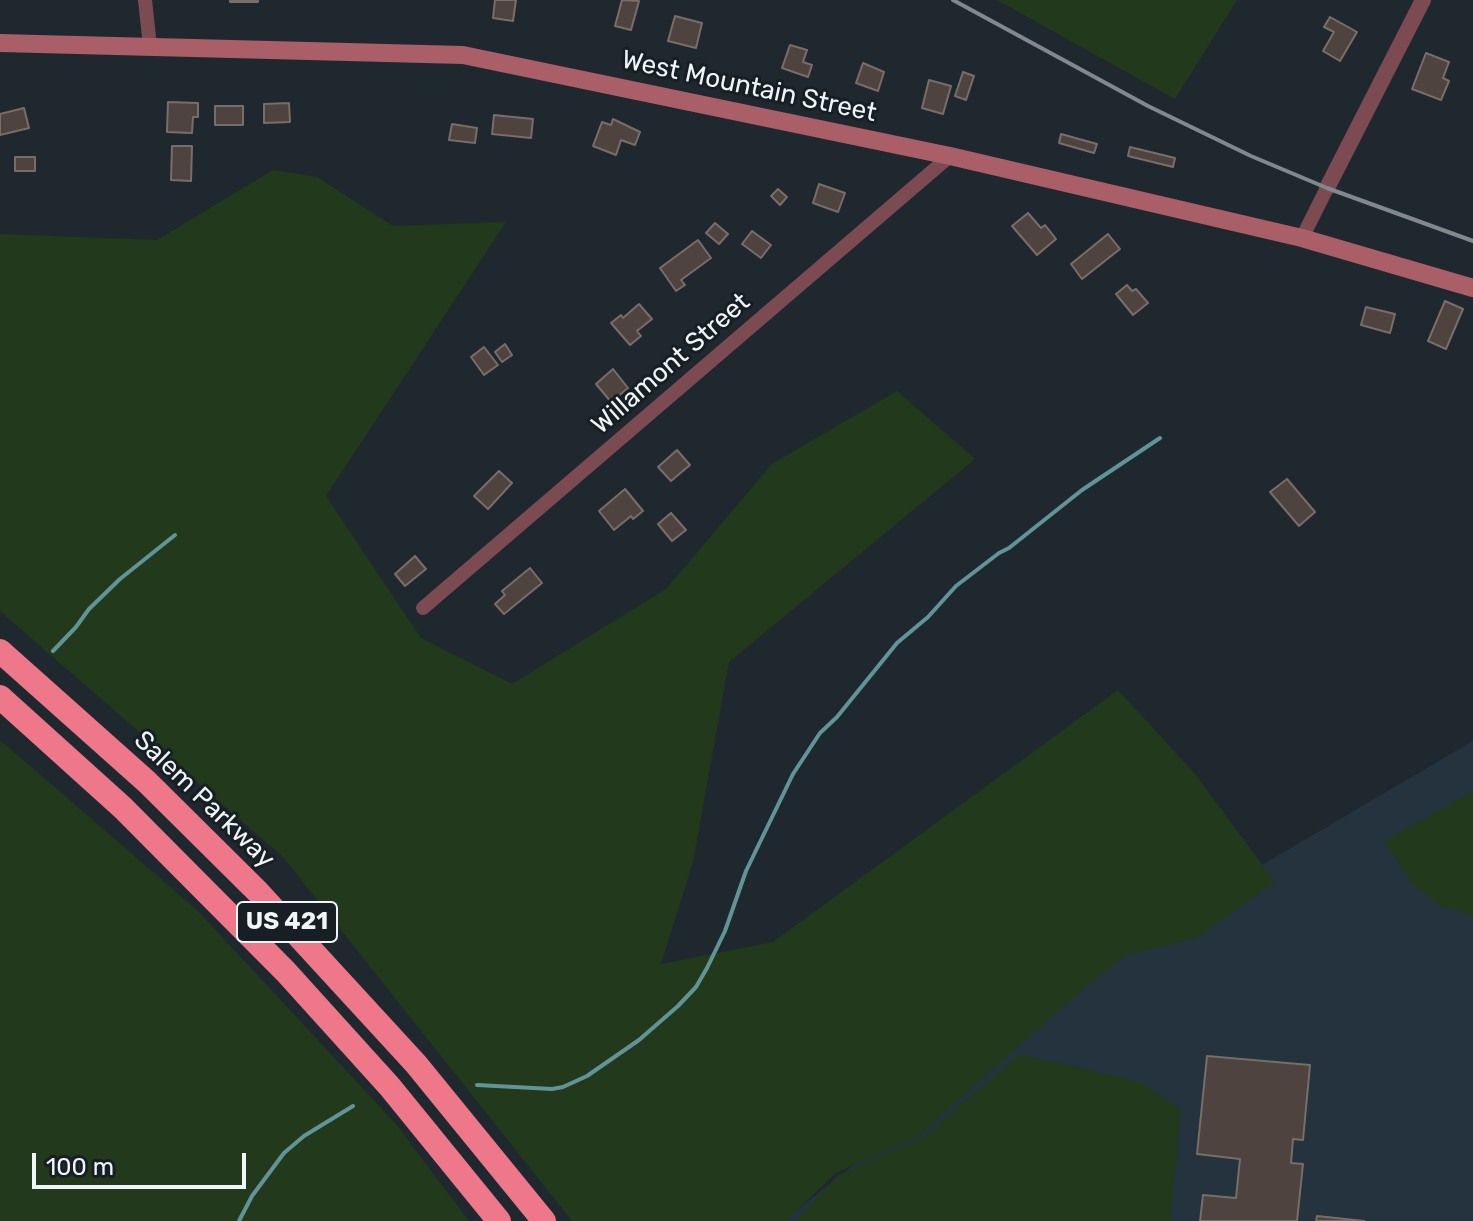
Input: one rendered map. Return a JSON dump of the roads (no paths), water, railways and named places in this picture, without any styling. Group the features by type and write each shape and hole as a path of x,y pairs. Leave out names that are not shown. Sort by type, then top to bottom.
{"highway":[{"name":"Salem Parkway","path":"0,651 147,782 258,892 416,1064 544,1221"},
{"name":"US 421","path":"0,697 112,797 244,927 390,1087 499,1221"}],"main road":[{"name":"West Mountain Street","path":"0,43 463,55 950,156 1302,238 1473,288"}],"street":[{"path":"145,0 150,46"},
{"path":"1302,238 1423,0"},
{"name":"Willamont Street","path":"423,608 950,156"}],"waterway":[{"path":"477,1085 563,1087 587,1076 639,1040 678,1006 696,987 707,968 725,931 746,871 793,774 820,733 837,717 897,643 928,617 956,586 1082,490 1160,438"},
{"path":"53,651 120,579 175,535"},
{"path":"239,1221 252,1196 284,1153 304,1136 353,1106"}],"railway":[{"path":"953,0 1148,106 1251,156 1327,188 1473,241"}]}
